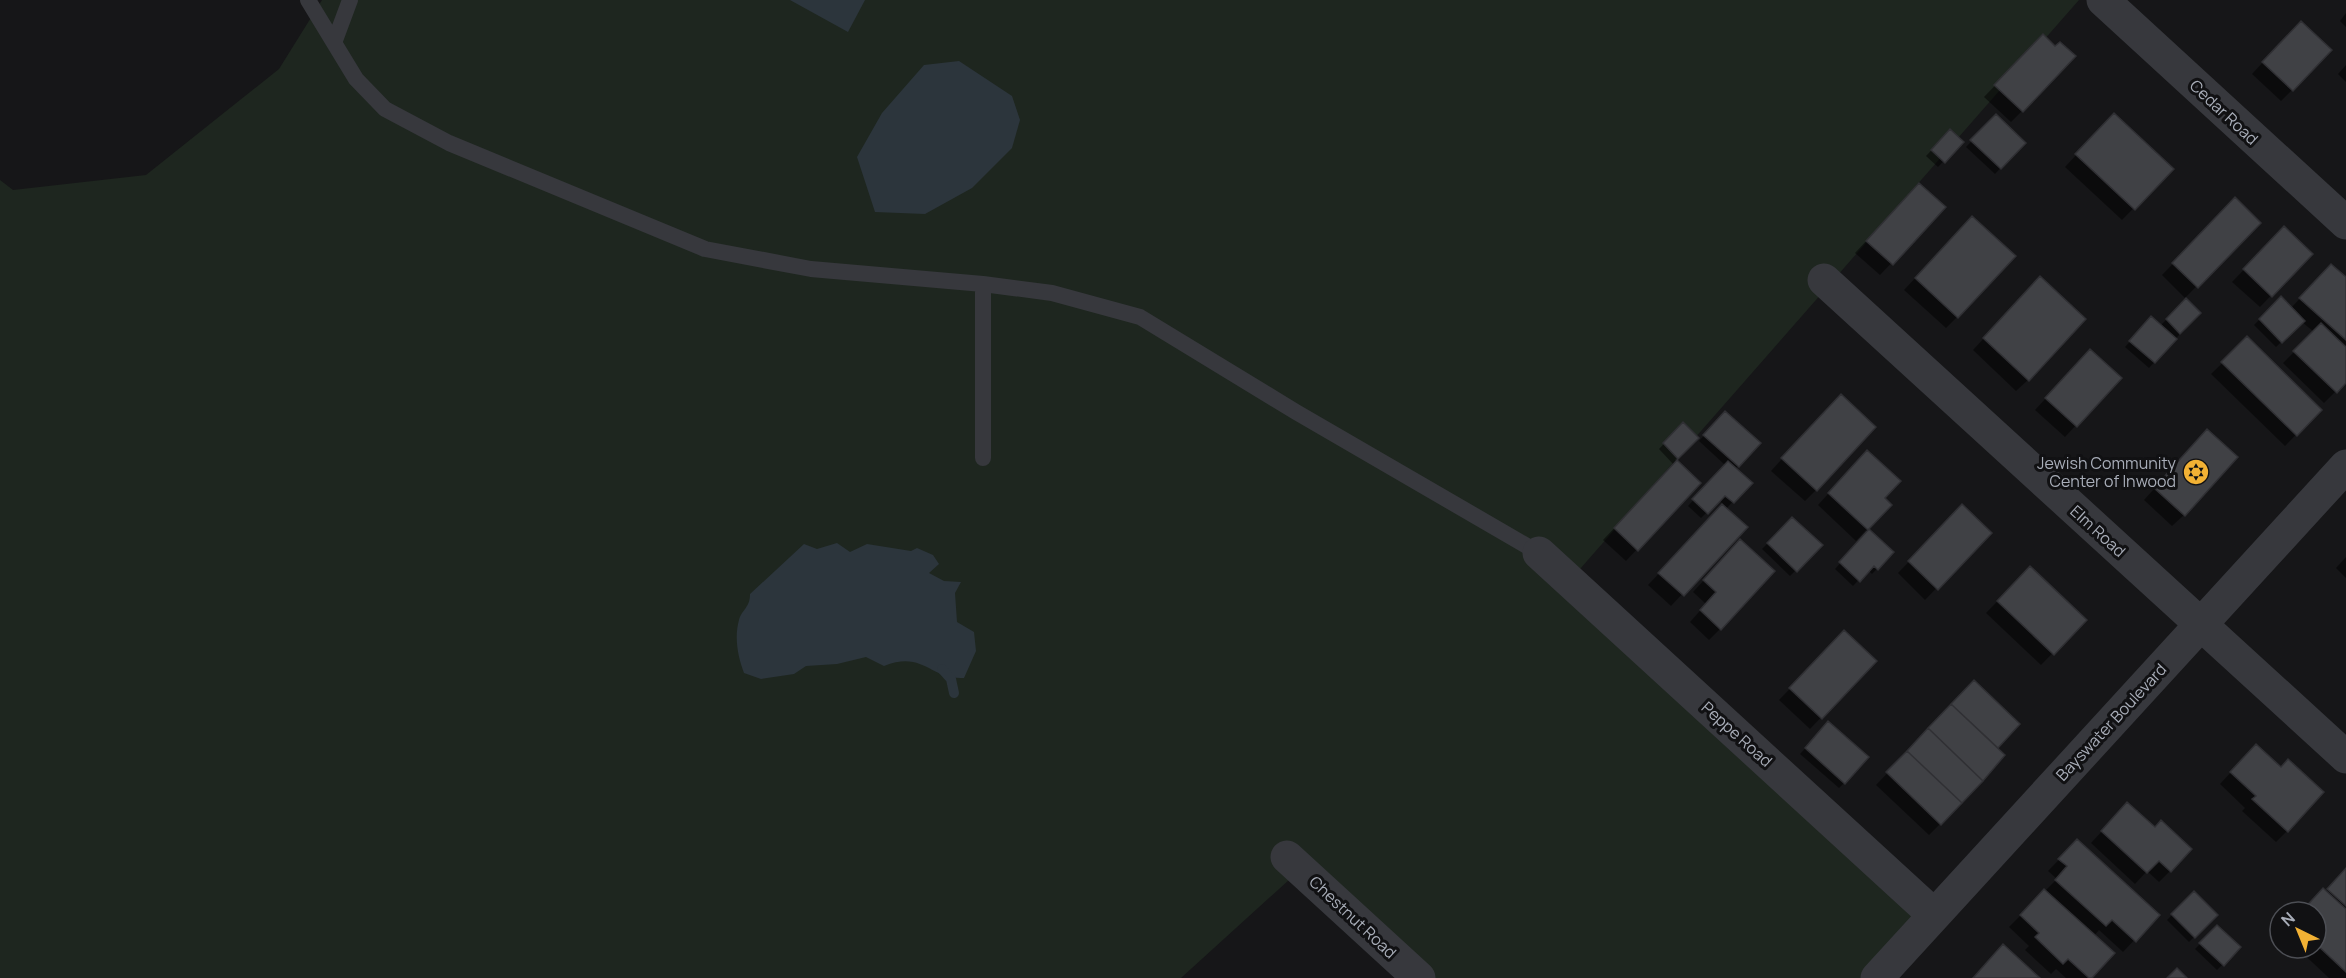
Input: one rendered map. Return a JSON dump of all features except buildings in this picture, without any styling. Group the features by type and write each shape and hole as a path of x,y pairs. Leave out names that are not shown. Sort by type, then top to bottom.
{"street":[{"name":"Cedar Road","path":"2103,0 2346,223"},
{"name":"Elm Road","path":"1824,280 2346,757"},
{"name":"Bayswater Boulevard","path":"1876,978 2346,466"},
{"name":"Peppe Road","path":"1539,554 1934,915"},
{"name":"Chestnut Road","path":"1287,857 1419,978"}],"lane":[{"path":"308,0 356,79 385,109 449,143 705,249 811,269 983,284 1052,293 1140,317 1296,412 1539,554"},
{"path":"334,43 350,0"},
{"path":"983,284 983,458"}],"shaded area":[{"path":"322,0 2079,0 1573,577 1943,910 1880,978 1418,978 1301,869 1181,978 0,978 0,180 13,190 146,175 279,69"},
{"path":"790,0 865,0 848,32"},
{"path":"959,61 1012,96 1020,120 1012,148 972,188 925,214 875,212 857,157 882,113 924,65"},
{"path":"837,543 850,552 867,544 911,551 917,548 933,555 939,564 929,573 944,581 961,582 955,593 957,622 974,632 976,651 964,678 943,675 909,661 884,666 866,657 837,664 806,666 794,674 761,679 744,673 738,654 737,634 739,620 749,602 750,594 804,544 817,549"}],"waterway":[{"path":"942,669 951,679 954,693"}],"place":[{"name":"Jewish Community Center of Inwood","path":"2196,472"}]}
